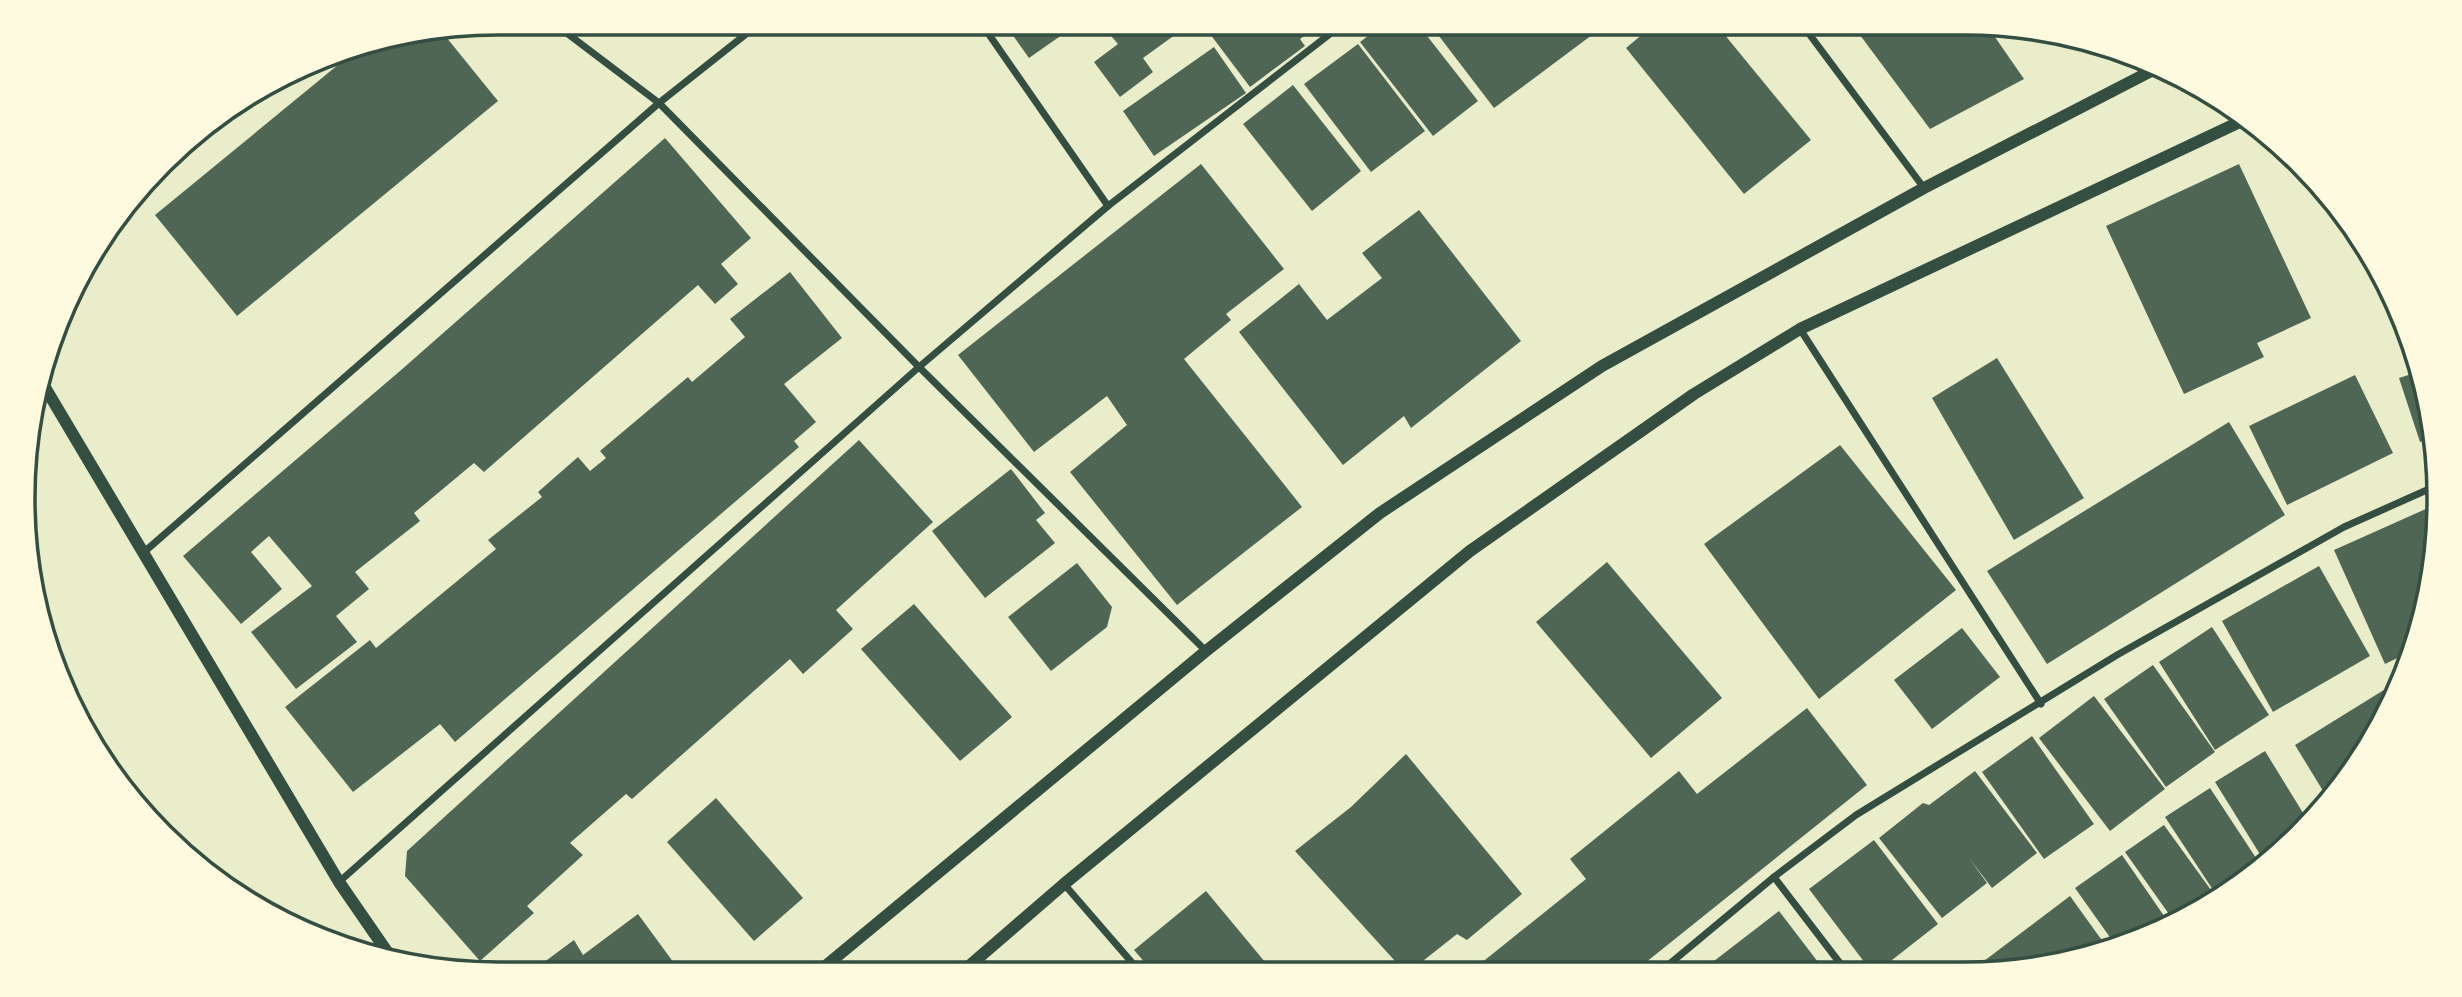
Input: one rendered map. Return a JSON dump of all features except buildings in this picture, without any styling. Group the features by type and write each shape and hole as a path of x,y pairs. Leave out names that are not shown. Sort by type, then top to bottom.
{"street":[{"path":"569,35 659,103 919,367 1206,651"},
{"path":"143,553 659,103 745,35"},
{"path":"989,35 1108,206"},
{"path":"339,882 919,367 1108,206 1329,35"},
{"path":"1810,35 1924,188"},
{"path":"830,962 1206,651 1380,513 1602,366 1924,188 2147,73"},
{"path":"974,962 1064,884 1469,551 1694,394 1800,329 2236,124"},
{"path":"1800,329 2041,704"},
{"path":"48,392 339,882 384,947"},
{"path":"1672,962 1774,877 1856,815 2117,655 2344,527 2427,490"},
{"path":"1774,877 1839,962"},
{"path":"1064,884 1132,962"}]}
